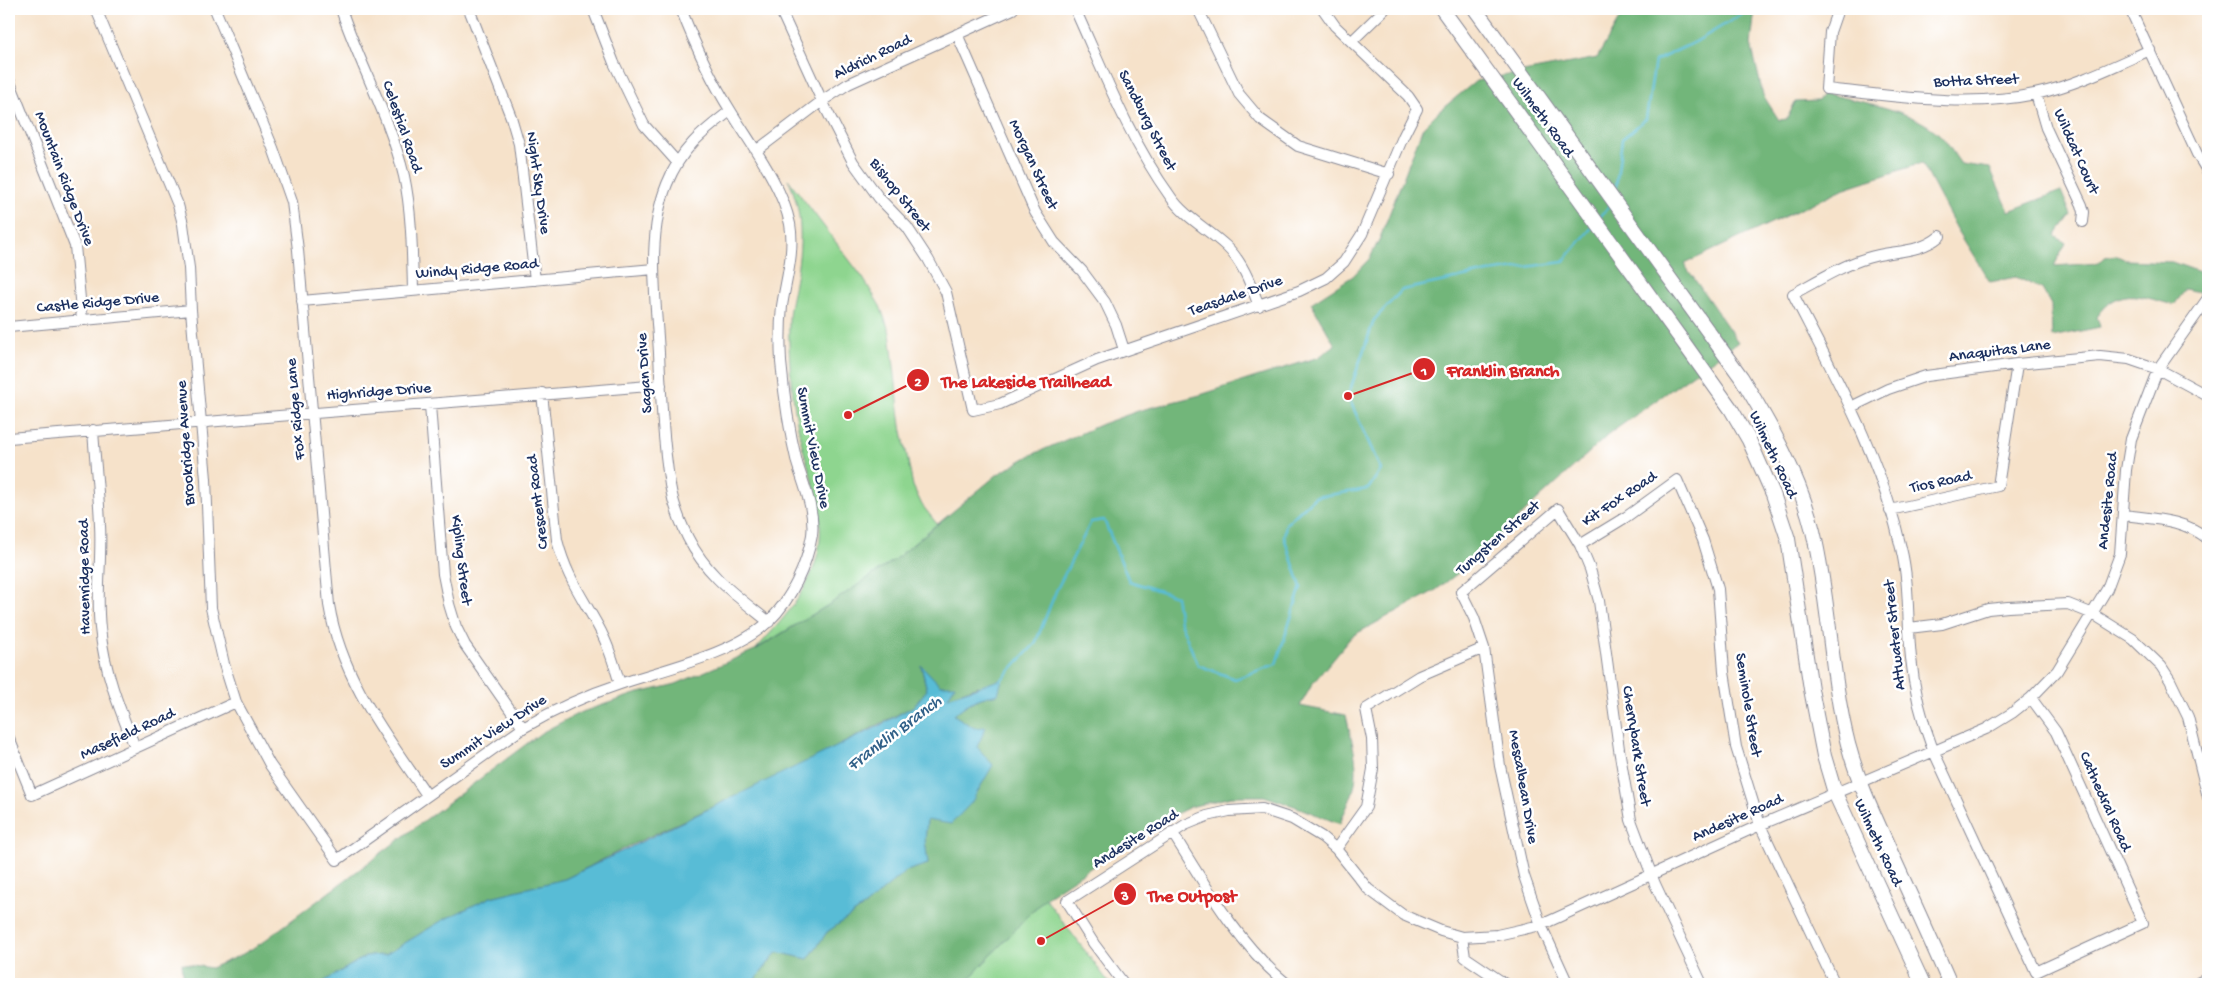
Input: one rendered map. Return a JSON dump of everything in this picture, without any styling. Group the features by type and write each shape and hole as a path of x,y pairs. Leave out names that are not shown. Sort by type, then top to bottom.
{"street":[{"name":"Brookridge Avenue","path":"96,9 178,205 183,224 189,268 206,479 211,608 224,664 236,702 270,766 337,860"},
{"name":"Fox Ridge Lane","path":"216,9 273,148 292,202 313,412 329,606 333,629 357,688 372,715 428,795"},
{"name":"Celestial Road","path":"341,9 396,151 404,178 411,236 414,290"},
{"name":"Night Sky Drive","path":"469,9 511,117 519,144 535,280"},
{"path":"593,9 614,63 644,125 677,162"},
{"name":"Summit View Drive","path":"337,860 523,728 551,712 582,697 707,656 741,640 769,622 788,597 803,569 812,534 809,499 797,462 787,410 781,363 780,333 782,305 791,260 790,224 777,188 730,110 694,43 681,9"},
{"name":"Bishop Street","path":"780,9 822,101 853,162 879,198 907,227 928,259 946,292 972,410"},
{"name":"Aldrich Road","path":"756,151 822,101 848,84 1013,9"},
{"name":"Sandburg Street","path":"1076,9 1124,119 1148,165 1173,200 1200,226 1227,247 1246,274 1259,306"},
{"path":"1198,9 1239,94 1260,119 1298,146 1389,174"},
{"path":"1323,9 1335,26 1352,41 1385,9"},
{"name":"Wilmeth Road","path":"1442,9 1731,409 1749,440 1776,503 1788,539 1813,699 1824,756 1835,793 1923,984"},
{"name":"Wilmeth Road","path":"1475,9 1741,377 1768,422 1796,478 1813,531 1822,577 1839,697 1848,743 1859,782 1950,984"},
{"name":"Botta Street","path":"1838,9 1830,32 1826,89 1941,100 2002,99 2036,94 2084,79 2150,50"},
{"path":"2130,9 2197,154 2208,172"},
{"name":"Morgan Street","path":"957,34 1035,212 1054,242 1082,272 1105,302 1124,350"},
{"name":"Teasdale Drive","path":"972,410 1000,404 1096,360 1299,291 1326,278 1344,262 1362,234 1389,174 1403,137 1417,109 1352,41"},
{"name":"Mountain Ridge Drive","path":"9,80 75,246 82,320"},
{"name":"Wildcat Court","path":"2036,94 2046,128 2082,205 2084,212 2083,222"},
{"name":"Sagan Drive","path":"730,110 700,133 677,162 661,206 654,269 661,385 670,486 687,536 701,562 724,585 769,622"},
{"name":"Attwater Street","path":"1940,236 1926,246 1867,258 1843,267 1793,294 1851,407 1874,461 1902,549 1914,683 1933,750 2036,972"},
{"name":"Windy Ridge Road","path":"302,300 654,269"},
{"name":"Andesite Road","path":"1124,984 1094,944 1067,902 1172,832 1207,816 1229,811 1262,810 1292,819 1322,837 1336,849 1368,889 1403,915 1441,931 1462,937 1496,934 1541,926 1760,825 1986,729 2012,713 2032,698 2057,671 2107,589 2120,554 2126,470 2132,439 2158,369 2203,302 2208,298"},
{"name":"Castle Ridge Drive","path":"9,327 191,310"},
{"name":"Anaquitas Lane","path":"1851,407 1888,389 1926,376 2017,364 2100,356 2129,359 2158,369 2208,396"},
{"name":"Tios Road","path":"1890,510 1998,486 2017,364"},
{"name":"Highridge Drive","path":"9,438 313,412 430,405 542,393 661,385"},
{"name":"Crescent Road","path":"542,393 557,540 562,561 572,583 606,643 620,684"},
{"name":"Kipling Street","path":"430,405 443,574 448,604 465,645 523,728"},
{"name":"Havenridge Road","path":"93,430 100,527 98,586 100,628 108,674 116,702 135,748"},
{"name":"Kit Fox Road","path":"1580,545 1626,517 1677,480"},
{"name":"Seminole Street","path":"1677,480 1703,540 1718,589 1724,672 1736,747 1760,825 1835,984"},
{"name":"Cherrybark Street","path":"1558,509 1580,545 1590,569 1599,601 1619,750 1631,820 1652,876 1702,984"},
{"name":"Tungsten Street","path":"1461,592 1558,509"},
{"path":"2124,515 2173,521 2191,528 2208,539"},
{"name":"Mescalbean Drive","path":"1461,592 1474,618 1484,648 1500,766 1524,876 1541,926 1568,984"},
{"path":"1909,628 1942,624 1988,609 2008,606 2068,604 2093,614 2133,639 2161,666 2170,680 2188,718 2208,797"},
{"path":"1336,849 1366,807 1373,769 1372,739 1366,709 1419,676 1484,648"},
{"name":"Cathedral Road","path":"2032,698 2056,732 2143,923 2036,972"},
{"name":"Masefield Road","path":"9,738 32,795 236,702"},
{"path":"1172,832 1226,917 1277,976 1287,984"},
{"path":"1462,937 1465,957 1505,984"},
{"path":"2200,984 2208,981"}],"green space":[{"path":"1625,9 1755,9 1751,44 1763,95 1779,120 1787,119 1795,102 1818,101 1824,93 1869,103 1915,119 1940,135 1961,164 1990,168 2009,211 2061,191 2071,215 2055,236 2066,243 2054,266 2099,263 2105,257 2115,255 2126,260 2172,262 2208,275 2208,303 2199,292 2186,289 2174,305 2141,297 2123,297 2114,300 2097,317 2100,327 2052,337 2051,305 2042,289 2016,277 1990,282 1957,229 1922,163 1845,188 1684,264 1738,342 1609,434 1462,570 1436,590 1352,636 1313,683 1300,706 1346,715 1354,752 1356,779 1340,824 1264,796 1235,796 1190,807 1158,823 1045,898 964,984 752,984 777,952 808,959 827,932 866,905 906,871 928,864 925,840 927,820 977,747 974,728 954,715 974,701 998,694 978,686 948,697 954,686 940,685 921,666 927,690 914,706 800,766 629,846 565,879 491,897 443,920 385,955 366,956 320,984 184,984 182,963 211,968 241,955 260,944 541,733 579,713 635,694 676,684 757,649 830,604 893,561 998,474 1029,456 1102,424 1141,410 1200,395 1319,357 1335,345 1311,303 1353,276 1370,258 1380,238 1423,127 1476,81 1597,58"},
{"path":"788,179 863,278 880,306 890,333 901,426 913,486 922,505 937,524 893,561 830,604 756,649 795,603 803,590 815,563 820,534 818,505 800,437 791,379 789,315 799,256 800,230 797,205"},
{"path":"1045,898 1110,984 964,984"}],"water":[{"path":"921,665 940,685 955,685 948,697 1002,679 998,694 974,701 954,715 974,728 986,727 977,747 993,765 971,803 951,824 927,820 925,840 928,864 906,871 866,905 827,932 808,959 777,952 752,984 320,984 366,956 385,955 443,920 491,897 565,879 877,727 914,706 927,690"}],"waterway":[{"name":"Franklin Branch","path":"1615,194 1622,139 1646,119 1655,61 1697,41 1744,13 1744,9"},
{"name":"Franklin Branch","path":"1599,218 1610,205"},
{"name":"Franklin Branch","path":"1001,680 1035,644 1056,591 1091,522 1104,520 1129,581 1176,596 1180,622 1198,665 1235,679 1276,664 1301,587 1284,537 1286,524 1315,497 1368,489 1381,470 1348,396 1374,320 1402,290 1488,272 1563,262 1593,226"}],"place":[{"name":"Franklin Branch","path":"1348,396"},
{"name":"The Lakeside Trailhead","path":"848,415"},
{"name":"The Outpost","path":"1041,941"}]}
